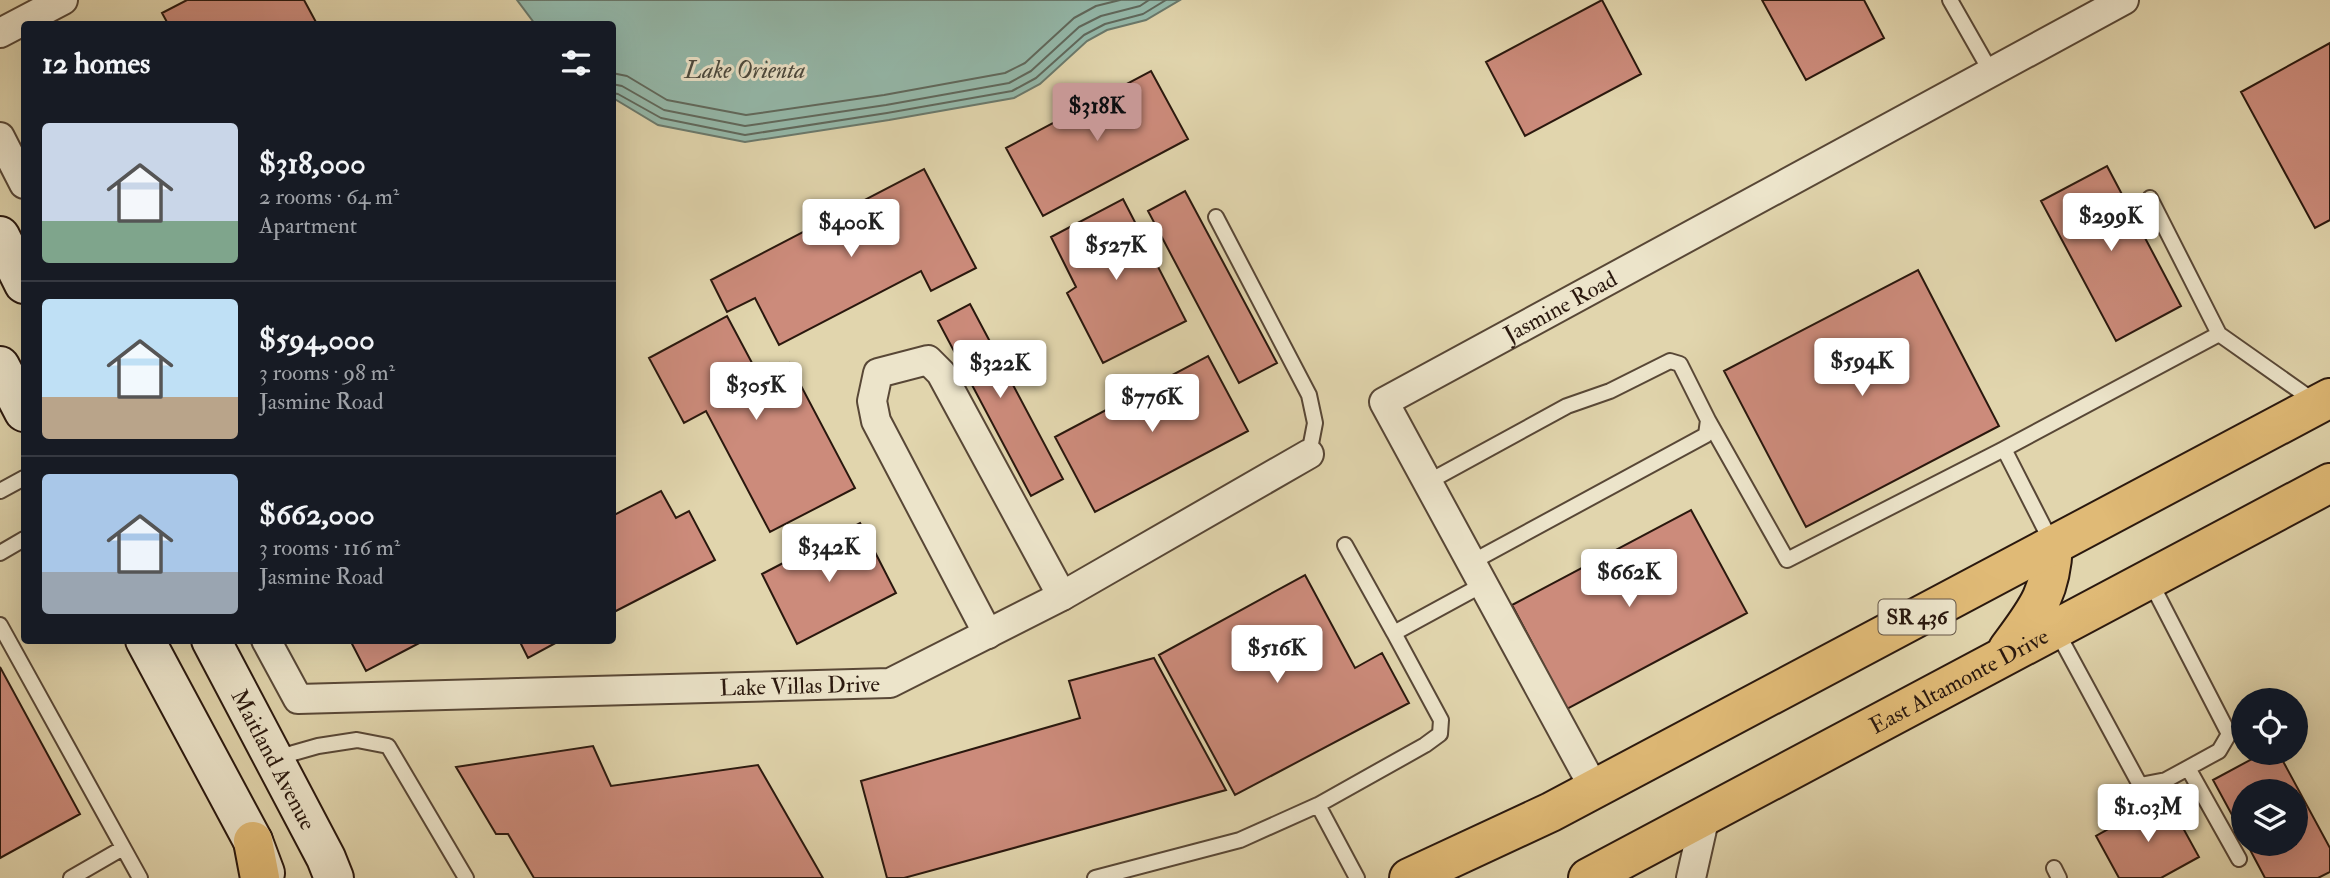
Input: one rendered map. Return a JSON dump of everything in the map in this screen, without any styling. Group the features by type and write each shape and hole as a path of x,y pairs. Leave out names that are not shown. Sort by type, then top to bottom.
{"main road":[{"path":"0,236 21,278"},
{"path":"0,366 21,406"},
{"name":"SR 436","path":"1409,878 1504,835 2324,401"},
{"name":"East Altamonte Drive","path":"1588,878 2330,483"},
{"path":"2003,656 2035,613 2047,591 2052,569 2053,545"},
{"path":"147,644 253,841 267,878"},
{"name":"Maitland Avenue","path":"213,644 334,878"},
{"path":"253,841 260,878"}],"street":[{"path":"23,21 62,0"},
{"name":"Jasmine Road","path":"1594,788 1384,402 2124,0"},
{"path":"0,33 21,22"},
{"path":"0,137 21,178"},
{"path":"988,634 876,421 872,401 878,373 928,360 941,373 1062,596"},
{"name":"Lake Villas Drive","path":"268,644 298,699 890,683 1062,596 1309,454"},
{"path":"1691,878 1705,816"}],"lane":[{"path":"1950,0 1991,72"},
{"path":"2150,198 2219,334 2324,401"},
{"path":"1216,217 1309,395 1315,423 1309,454"},
{"path":"1428,482 1567,406 1610,391 1670,361 1680,364 1708,420 1787,560 2004,449 2219,334"},
{"path":"1394,633 1478,573 1706,435 1708,420"},
{"path":"2004,449 2053,545"},
{"path":"0,491 21,480"},
{"path":"0,553 21,541"},
{"path":"1095,878 1240,840 1318,805 1440,734 1441,720 1345,545"},
{"path":"2055,629 2140,785 2166,780 2189,768 2219,751 2229,734 2149,579"},
{"path":"0,625 140,878"},
{"path":"273,759 318,746 357,740 388,746 466,878"},
{"path":"2189,768 2239,859"},
{"path":"1318,805 1357,878"},
{"path":"71,878 123,848"}],"water":[{"name":"Lake Orienta","path":"517,0 1180,0 1146,20 1107,30 1087,41 1040,84 1014,98 745,142 658,125 616,100 616,21 533,21"}],"building":[{"path":"187,0 304,0 315,21 166,21 162,13"},
{"path":"1602,0 1641,74 1525,136 1486,62"},
{"path":"1762,0 1864,0 1884,38 1806,80"},
{"path":"2330,43 2330,220 2315,228 2241,92"},
{"path":"1151,71 1188,139 1043,216 1006,148"},
{"path":"2107,166 2181,306 2116,341 2041,201"},
{"path":"924,169 976,268 931,291 921,271 779,345 755,298 727,312 711,280"},
{"path":"1185,191 1277,363 1239,383 1148,211"},
{"path":"1123,199 1186,321 1103,363 1067,293 1076,287 1051,237"},
{"path":"1918,270 1999,426 1806,527 1724,371"},
{"path":"970,304 1063,479 1031,496 938,321"},
{"path":"727,316 760,378 789,363 855,488 770,532 706,411 684,423 649,358"},
{"path":"1208,356 1248,431 1095,512 1055,437"},
{"path":"661,491 676,518 689,511 715,560 616,611 616,514"},
{"path":"1691,510 1747,613 1567,709 1512,605"},
{"path":"860,523 896,593 797,644 762,574"},
{"path":"1305,575 1355,668 1382,653 1409,703 1235,795 1159,655"},
{"path":"352,644 417,644 366,671"},
{"path":"521,644 554,644 528,658"},
{"path":"1154,658 1226,790 904,878 887,878 861,781 1080,718 1069,681"},
{"path":"0,667 80,814 0,858"},
{"path":"593,746 611,786 758,765 823,878 534,878 508,834 496,834 456,767"},
{"path":"2241,765 2285,765 2293,779 2231,779 2231,813 2213,780"},
{"path":"2166,797 2199,857 2161,878 2119,878 2096,836"},
{"path":"2308,807 2330,848 2330,872 2318,878 2265,878 2253,856 2308,856"}]}
